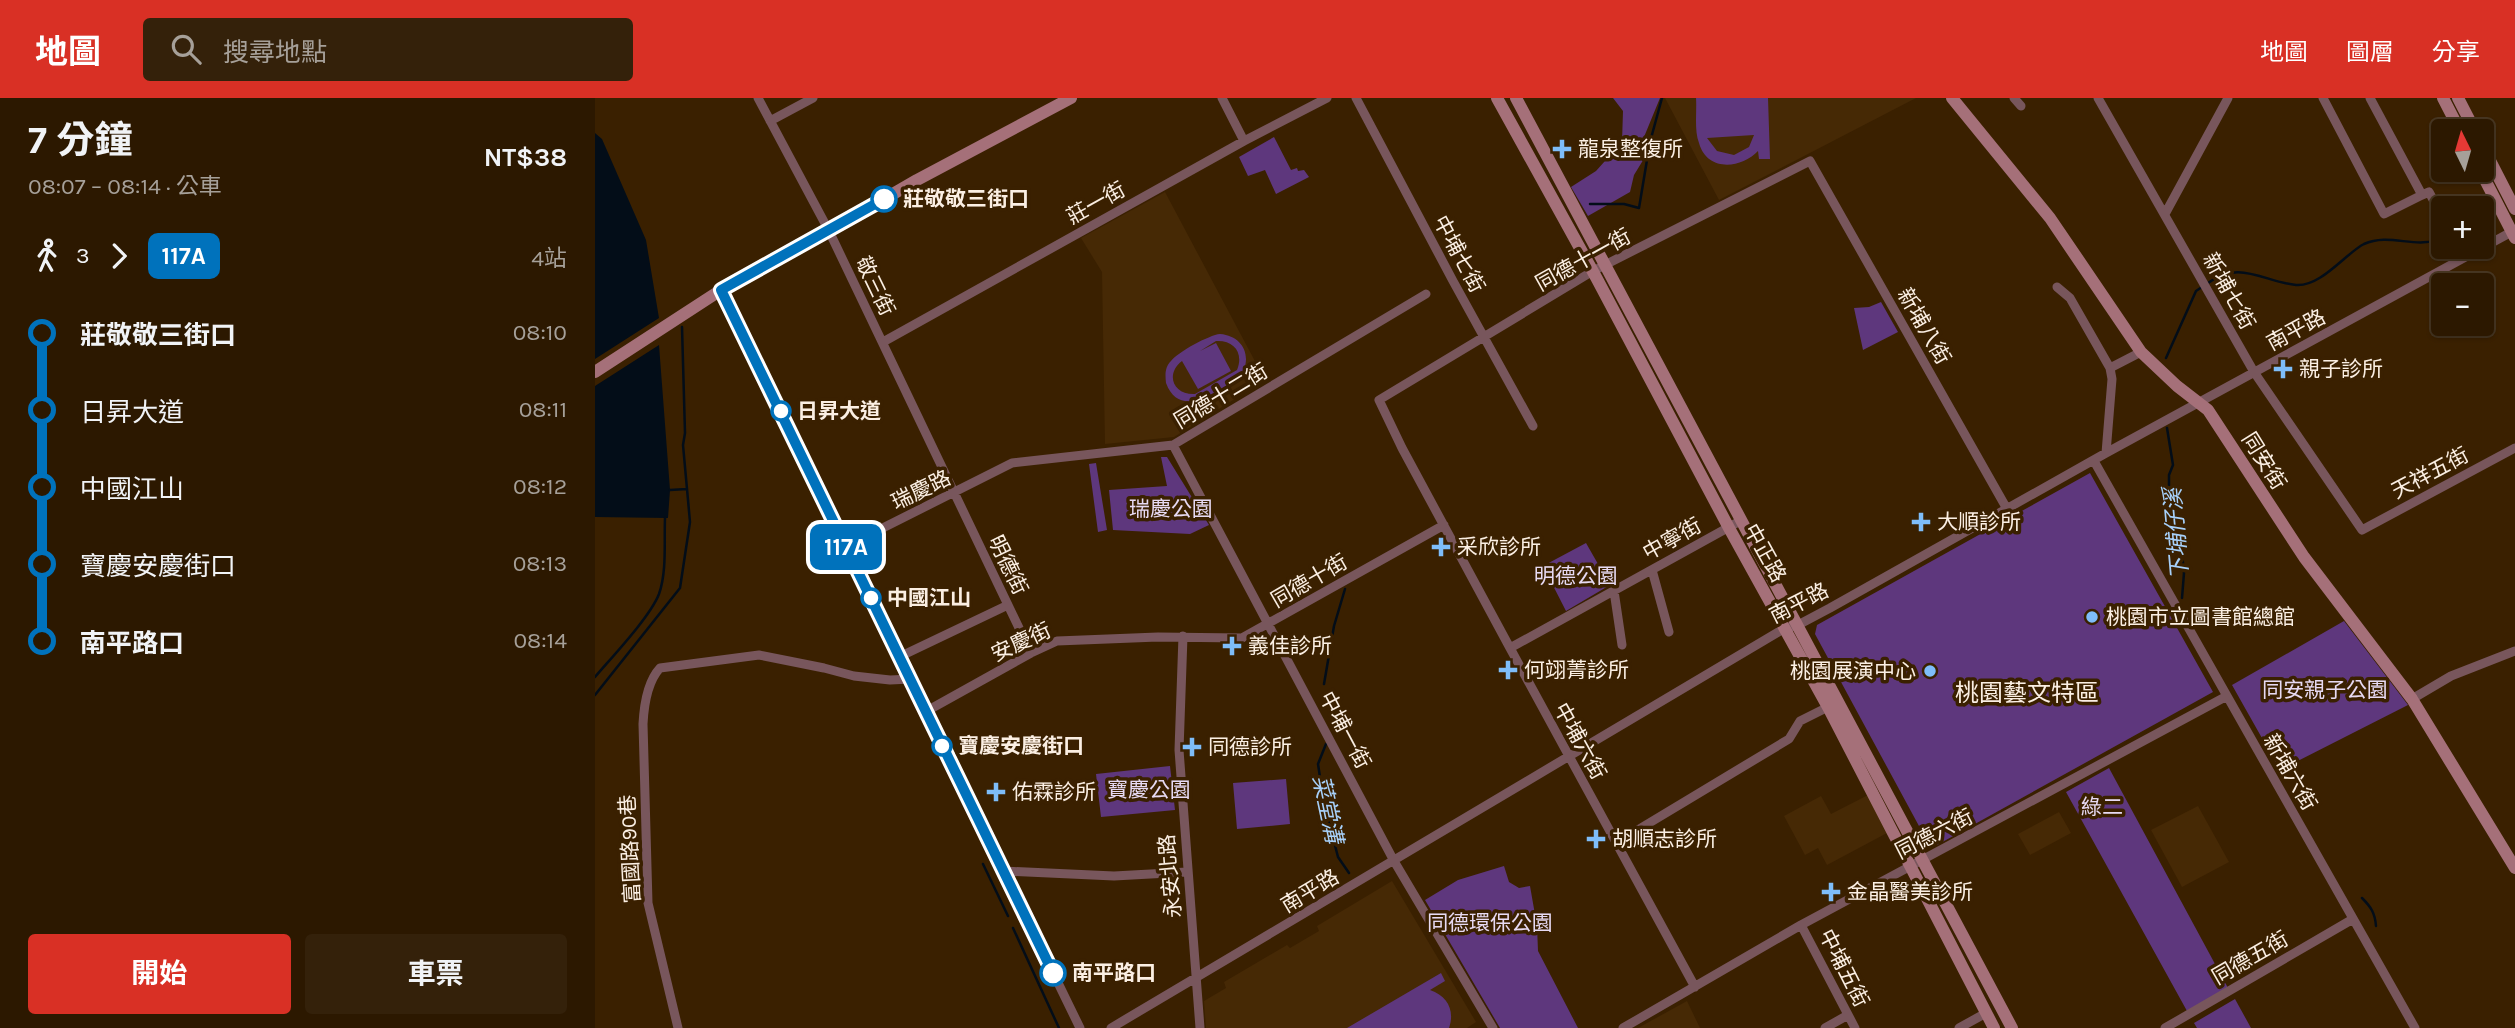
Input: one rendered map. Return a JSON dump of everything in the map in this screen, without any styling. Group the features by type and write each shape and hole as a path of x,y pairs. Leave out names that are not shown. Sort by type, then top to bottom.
{"street":[{"name":"敬三街","path":"758,98 829,231 954,493"},
{"path":"770,121 813,98"},
{"path":"595,372 721,290 917,180 1071,98"},
{"path":"1222,98 1244,141"},
{"name":"莊一街","path":"883,342 1244,141 1328,98"},
{"name":"中埔七街","path":"1356,98 1533,426"},
{"name":"中正路","path":"1497,98 1792,627 1916,863 1994,1028"},
{"name":"中正路","path":"1516,98 1605,266 1735,524"},
{"name":"同安街","path":"1952,98 2050,218 2141,352 2177,386 2199,402 2219,425 2304,557 2411,699 2515,868"},
{"name":"新埔七街","path":"2098,98 2254,372 2362,530"},
{"path":"2165,214 2228,98"},
{"path":"2323,98 2384,214 2429,192 2431,196"},
{"path":"2370,98 2422,195"},
{"path":"2443,98 2454,119"},
{"path":"2458,98 2469,119"},
{"name":"同德十一街","path":"1379,400 1593,271 1810,161"},
{"name":"新埔八街","path":"1810,161 2007,509"},
{"path":"2494,169 2515,209"},
{"path":"2486,182 2514,233"},
{"name":"南平路","path":"2494,243 2514,233"},
{"name":"南平路","path":"1111,1028 1792,627 2460,259"},
{"path":"2057,287 2070,298 2110,368 2112,379 2106,453"},
{"path":"721,290 1080,1028"},
{"name":"同德十二街","path":"1012,463 1173,445 1426,294"},
{"path":"2110,368 2141,352"},
{"name":"中埔六街","path":"1379,400 1510,648 1695,986"},
{"name":"中埔一街","path":"1173,445 1394,861 1493,1028"},
{"name":"天祥五街","path":"2362,530 2515,448"},
{"name":"新埔六街","path":"2094,461 2415,1028"},
{"name":"瑞慶路","path":"845,547 1012,463"},
{"name":"明德街","path":"954,493 1031,653"},
{"name":"中寧街","path":"1510,648 1735,524"},
{"name":"同德十街","path":"1184,636 1242,638 1444,525"},
{"path":"1652,570 1669,632"},
{"path":"1614,591 1622,645"},
{"path":"899,657 1008,605"},
{"name":"中正路","path":"1792,627 1828,707 2012,1028"},
{"name":"安慶街","path":"925,712 1057,641 1184,636"},
{"name":"永安北路","path":"1184,636 1179,750 1200,1028"},
{"path":"2411,699 2451,676 2515,651"},
{"name":"富國路90巷","path":"678,1028 648,902 644,705 655,673 660,668 759,655 854,676 911,680"},
{"name":"同德六街","path":"1623,1028 1801,925 2227,696"},
{"path":"1616,843 1789,739 1801,721 1828,707"},
{"path":"1003,872 1114,876 1187,872"},
{"name":"同德五街","path":"2165,1028 2353,919"},
{"name":"中埔五街","path":"1801,925 1855,1028"},
{"path":"1959,1028 1986,1013"},
{"path":"1825,1028 1848,1015"}],"shaded area":[{"path":"1665,98 1916,98 1719,200"},
{"path":"595,133 602,139 646,240 659,318 595,359"},
{"path":"1165,192 1265,380 1174,437 1105,444 1102,272 1081,238"},
{"path":"659,345 670,490 668,518 595,517 595,386"},
{"path":"1868,795 1887,833 1827,865 1818,848 1805,855 1784,816 1821,796 1831,814"},
{"path":"2198,806 2229,862 2182,887 2151,830"},
{"path":"2059,812 2071,833 2030,855 2018,834"},
{"path":"1392,881 1476,1022 1467,1028 1206,1028 1204,1001 1226,988 1224,982 1287,945 1290,948 1319,931 1317,926"},
{"path":"1687,1001 1700,1028 1638,1028"}],"green space":[{"path":"1613,98 1660,98 1644,137 1645,157 1634,175 1630,192 1588,216 1571,187 1596,171 1622,142 1623,111"},
{"path":"1696,98 1768,98 1770,159 1759,159 1758,151 1734,164 1725,165 1709,159 1697,138","holes":["1754,135 1749,147 1734,155 1717,151 1707,138"]},
{"path":"1274,137 1291,170 1304,170 1309,177 1276,194 1265,170 1248,176 1239,157"},
{"path":"1881,302 1898,332 1863,350 1854,308 1869,307"},
{"path":"1215,335 1229,336 1241,344 1246,357 1243,372 1238,379 1209,395 1189,401 1180,400 1172,394 1166,383 1168,366 1187,349","holes":["1216,341 1222,341 1236,349 1239,358 1237,370 1195,394 1181,391 1174,383 1173,377 1182,361 1198,389 1231,371 1216,343 1200,351"]},
{"name":"瑞慶公園","path":"1161,457 1167,457 1209,525 1190,534 1113,530 1109,490 1167,486"},
{"name":"瑞慶公園","path":"1096,463 1107,530 1098,532 1089,464"},
{"path":"2090,473 2213,692 1937,845 1926,839 1815,634 1817,625"},
{"name":"明德公園","path":"1586,543 1610,585 1566,611 1543,566"},
{"name":"同安親子公園","path":"2344,621 2408,705 2280,770 2232,685"},
{"name":"寶慶公園","path":"1170,766 1175,810 1101,817 1096,774"},
{"name":"綠二","path":"2109,768 2228,988 2187,1011 2066,792"},
{"path":"1286,779 1290,824 1237,829 1233,783"},
{"name":"同德環保公園","path":"1504,866 1509,882 1519,888 1530,886 1538,951 1578,1028 1500,1028 1425,900 1458,880"},
{"path":"1441,973 1445,981 1430,990 1446,1000 1451,1016 1449,1028 1347,1028"},
{"path":"2235,999 2251,1028 2197,1028 2194,1023"}],"waterway":[{"name":"菜堂溝","path":"1590,204 1624,204 1639,208 1650,142 1662,98"},
{"name":"下埔仔溪","path":"2208,283 2219,276 2241,272 2284,283 2305,284 2324,275 2364,244 2384,240 2431,241"},
{"name":"下埔仔溪","path":"2166,358 2196,291 2202,287"},
{"path":"595,695 680,588 690,522 683,445 685,433 682,327"},
{"name":"下埔仔溪","path":"2167,428 2173,465 2169,475 2169,496 2180,533 2184,573 2182,598"},
{"path":"670,490 687,489"},
{"path":"595,677 639,625 659,594 664,566 665,518"},
{"name":"菜堂溝","path":"1324,684 1334,626 1345,589"},
{"name":"菜堂溝","path":"1326,744 1318,764 1324,803 1338,857 1349,873"},
{"path":"983,864 1008,916"},
{"name":"下埔仔溪","path":"2362,898 2372,910 2376,926"},
{"path":"1013,928 1059,1028"}],"bus line":[{"name":"117A","path":"884,199 721,290 1053,973"}],"place":[{"name":"龍泉整復所","path":"1562,149"},
{"name":"莊敬敬三街口","path":"884,199"},
{"name":"親子診所","path":"2283,369"},
{"name":"日昇大道","path":"781,411"},
{"name":"大順診所","path":"1921,522"},
{"name":"采欣診所","path":"1441,547"},
{"name":"中國江山","path":"871,598"},
{"name":"桃園市立圖書館總館","path":"2092,617"},
{"name":"義佳診所","path":"1232,646"},
{"name":"何翊菁診所","path":"1508,670"},
{"name":"桃園展演中心","path":"1930,671"},
{"name":"寶慶安慶街口","path":"942,746"},
{"name":"同德診所","path":"1192,747"},
{"name":"佑霖診所","path":"996,792"},
{"name":"胡順志診所","path":"1596,839"},
{"name":"金晶醫美診所","path":"1831,892"},
{"name":"南平路口","path":"1053,973"}],"district":[{"name":"桃園藝文特區","path":"2027,693"}]}
